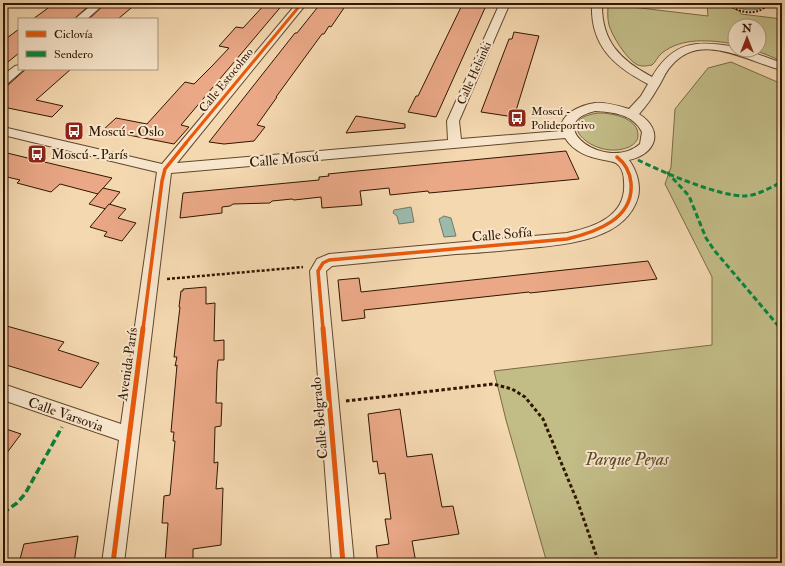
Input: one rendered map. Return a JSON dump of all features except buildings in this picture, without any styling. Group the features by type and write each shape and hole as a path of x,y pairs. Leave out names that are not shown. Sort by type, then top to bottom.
{"street":[{"path":"81,18 100,3"},
{"name":"Calle Estocolmo","path":"165,169 302,3"},
{"name":"Calle Helsinki","path":"455,144 453,121 505,3"},
{"path":"597,3 595,18 599,30 613,54 623,64 637,74 654,82"},
{"path":"631,115 646,98 654,82 667,63 682,51 701,46 727,48"},
{"path":"758,58 782,67"},
{"path":"3,81 18,69"},
{"path":"595,107 606,107 631,115 644,126 648,134 648,142 644,148 635,154 617,157 588,151 582,148 569,134 569,119 581,110 595,107"},
{"name":"Calle Moscú","path":"3,131 165,169 569,134"},
{"name":"Calle Sofía","path":"313,269 329,260 567,239 584,235 611,223 622,213 630,200 632,185 629,171 626,163 617,157"},
{"name":"Avenida París","path":"112,563 162,181 165,169"},
{"name":"Calle Belgrado","path":"313,269 343,563"},
{"name":"Calle Varsovia","path":"3,392 128,435"}],"path":[{"path":"727,3 735,9 752,12 764,8 762,3"},
{"path":"174,279 313,269"},
{"path":"340,402 493,384 512,389 525,397 542,419 578,503 599,563"}],"green space":[{"path":"608,3 632,3 632,7 708,16 707,3 725,3 740,11 741,14 782,19 782,61 767,55 767,18 727,18 727,43 697,41 678,44 660,55 652,65 638,65 624,52 613,35 608,22"},
{"name":"Parque Peyas","path":"731,62 782,84 782,563 547,563 506,420 494,371 712,345 712,277 665,184 671,167 675,109 708,68"},
{"path":"599,113 611,114 630,121 637,130 638,138 634,144 629,147 616,150 603,149 582,138 577,130 578,123 584,117"}],"shaded area":[{"path":"730,3 761,4 759,9 748,10 741,9"},
{"path":"411,207 414,222 399,224 397,216 393,213 394,210"},
{"path":"444,216 451,218 456,236 444,237 439,219"}],"marked path":[{"path":"638,160 659,170 692,182 736,195 749,195 782,182"},
{"path":"667,172 689,196 706,238 714,250 782,330"},
{"path":"3,513 17,503 25,494 62,427"}],"cycle path":[{"path":"113,563 162,181 165,169 302,3"},
{"path":"343,563 318,271 323,263 329,260 567,239 590,232 613,221 629,204 632,192 630,175 625,164 617,157"}],"place":[{"name":"Moscú - Polideportivo","path":"517,118"},
{"name":"Moscú - Oslo","path":"74,131"},
{"name":"Moscú - París","path":"37,154"}]}
